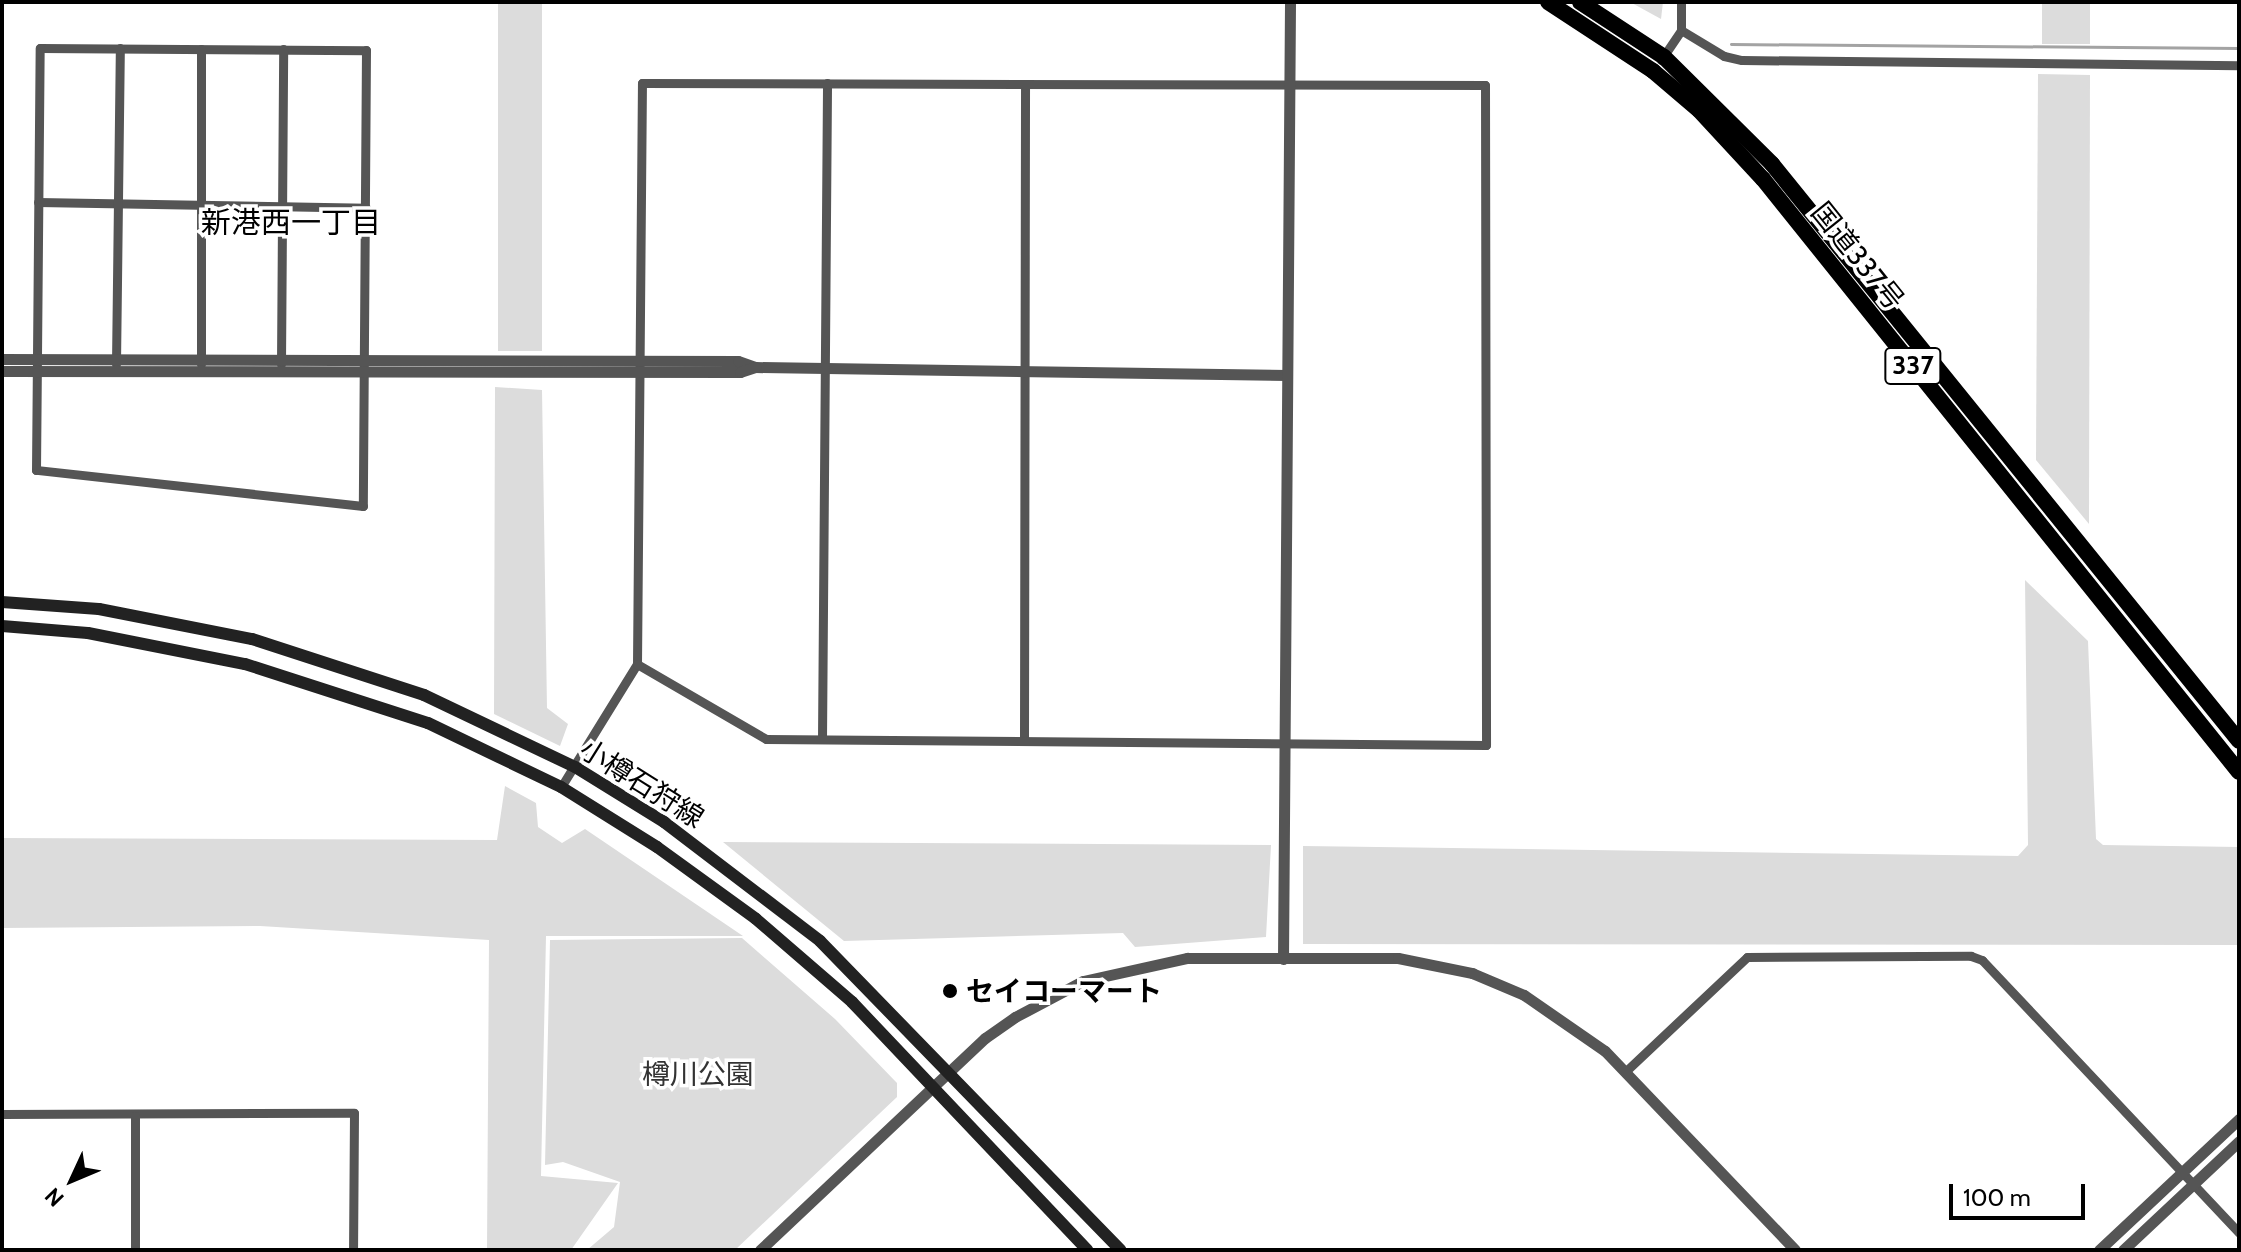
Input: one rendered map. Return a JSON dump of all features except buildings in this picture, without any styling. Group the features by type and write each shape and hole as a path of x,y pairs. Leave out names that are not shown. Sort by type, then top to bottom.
{"highway":[{"name":"国道337号","path":"1548,2 1653,71 1699,110 1763,179 2239,772"},
{"name":"国道337号","path":"1580,2 1664,57 1719,106 1772,164 2239,741"}],"main road":[{"name":"小樽石狩線","path":"2,602 99,609 252,639 424,695 575,767 664,822 779,906 951,1071 1120,1250"},
{"name":"小樽石狩線","path":"2,626 88,633 245,664 428,723 561,787 657,847 756,919 852,1002 1087,1250"}],"street":[{"path":"1283,959 1290,2"},
{"path":"1653,71 1681,30 1681,2"},
{"path":"1681,30 1724,56 1742,60 2239,65"},
{"path":"40,48 201,49 366,50 363,506 36,470 40,48"},
{"path":"116,365 121,204 120,48"},
{"path":"201,49 201,366"},
{"path":"281,366 283,49"},
{"path":"561,787 637,664 642,83 1289,87 1485,85 1486,745 822,739 755,735 637,664"},
{"path":"822,739 827,83"},
{"path":"1024,741 1027,371 1025,84"},
{"path":"38,202 366,208"},
{"path":"2,359 37,365 638,367 740,372 755,367 1287,375"},
{"path":"2,371 37,365"},
{"path":"1626,1071 1747,957 1971,956 1982,960 2239,1233"},
{"path":"760,1250 951,1071 1015,1017 1083,981 1155,962 1398,958 1472,973 1559,1014 1626,1071 1795,1250"},
{"path":"2,1114 354,1113 353,1250"},
{"path":"135,1116 135,1250"},
{"path":"2099,1250 2239,1119"},
{"path":"2123,1250 2239,1141"}],"green space":[{"path":"498,2 542,2 542,351 498,351"},
{"path":"1630,2 1663,2 1661,19"},
{"path":"2042,2 2090,2 2090,44 2042,44"},
{"path":"2038,74 2090,75 2089,524 2036,460"},
{"path":"495,387 542,390 547,708 568,724 560,746 494,714"},
{"path":"2025,580 2088,641 2096,839 2103,845 2239,847 2239,945 1303,944 1303,846 2018,856 2028,845"},
{"path":"505,786 536,803 538,827 562,843 585,829 743,936 546,936 541,1176 618,1183 571,1250 487,1250 489,940 260,926 2,928 2,838 497,840"},
{"path":"723,842 1271,845 1266,937 1135,947 1123,933 844,941"},
{"name":"樽川公園","path":"742,938 835,1019 897,1083 897,1097 735,1250 587,1250 614,1227 620,1182 563,1162 545,1165 550,940"}],"waterway":[{"path":"1731,44 2239,48"}],"place":[{"name":"セイコーマート","path":"950,991"}],"district":[{"name":"新港西一丁目","path":"291,223"}]}
